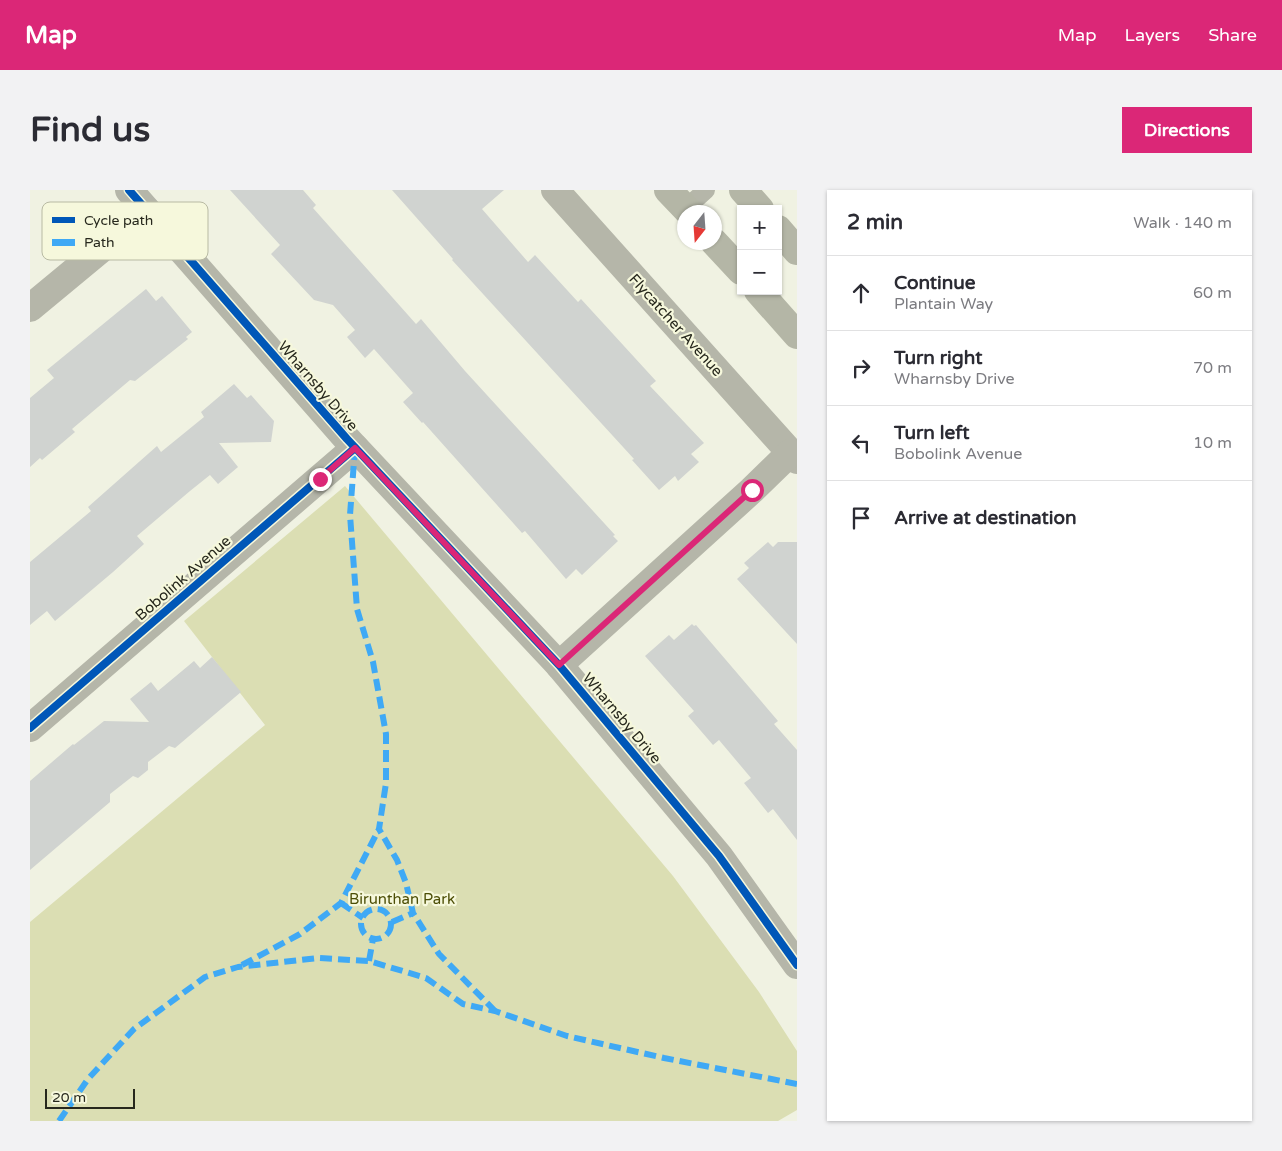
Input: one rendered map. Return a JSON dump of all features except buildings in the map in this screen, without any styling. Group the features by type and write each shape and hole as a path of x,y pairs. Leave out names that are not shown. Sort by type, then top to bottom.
{"main road":[{"path":"743,190 756,205"},
{"path":"782,233 797,250"},
{"path":"721,250 737,267"},
{"path":"762,295 797,335"}],"street":[{"name":"Wharnsby Drive","path":"129,190 139,202"},
{"name":"Flycatcher Avenue","path":"555,190 794,456"},
{"path":"30,308 87,260"},
{"name":"Wharnsby Drive","path":"189,260 355,448 559,665 719,856 797,965"},
{"name":"Bobolink Avenue","path":"30,728 355,448"},
{"path":"559,665 752,490 794,456"}],"lane":[{"path":"681,204 706,190"}],"green space":[{"name":"Birunthan Park","path":"345,486 673,876 759,992 797,1051 797,1110 778,1121 30,1121 30,922 265,725 184,621"}],"marked path":[{"path":"355,448 350,515 357,609 373,662 386,734 386,783 379,829 397,860 406,883 413,913 439,954 495,1011"},
{"path":"242,965 300,934 341,903 379,829"},
{"path":"341,903 363,918"},
{"path":"376,909 387,913 391,924 387,935 376,939 365,935 361,924 365,913 376,909"},
{"path":"392,922 413,913"},
{"path":"369,961 373,939"},
{"path":"59,1121 88,1079 134,1029 205,977 238,967 318,958 369,961 426,978 463,1004 495,1011 567,1036 664,1058 797,1084"}],"cycle path":[{"path":"129,190 140,202"},
{"path":"190,260 347,439 559,665 719,856 797,965"},
{"path":"30,728 355,448"}],"route":[{"path":"320,479 355,448 559,665 752,490"}]}
